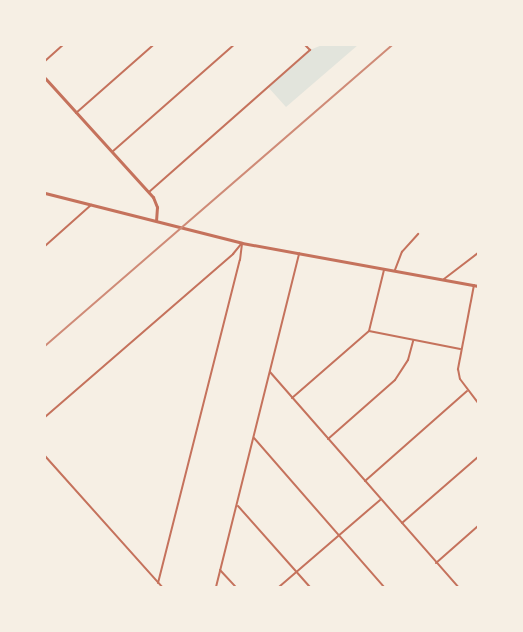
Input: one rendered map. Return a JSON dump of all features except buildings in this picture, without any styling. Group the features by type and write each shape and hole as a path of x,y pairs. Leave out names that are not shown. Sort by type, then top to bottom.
{"street":[{"path":"45,61 63,45"},
{"path":"76,113 153,45"},
{"path":"112,152 234,45"},
{"path":"149,192 310,50 305,45"},
{"path":"45,78 149,192 158,207 156,220"},
{"path":"45,193 242,243 476,285 458,369 460,379 467,391 478,403"},
{"path":"45,246 92,205"},
{"path":"45,417 233,254 242,243"},
{"path":"158,583 238,270 242,243"},
{"path":"216,587 299,253"},
{"path":"442,280 478,253"},
{"path":"292,398 369,331 384,269"},
{"path":"369,331 461,349"},
{"path":"328,439 395,380 408,360 413,341"},
{"path":"270,372 458,587"},
{"path":"365,481 467,391"},
{"path":"254,438 384,587"},
{"path":"45,456 162,587"},
{"path":"402,523 478,457"},
{"path":"237,505 309,587"},
{"path":"436,563 478,526"},
{"path":"220,570 236,587"}],"lane":[{"path":"395,271 402,252 418,234"},
{"path":"279,587 381,499"}],"shaded area":[{"path":"322,45 358,45 286,107 268,87 310,50"}],"railway":[{"path":"45,346 392,45"}]}
